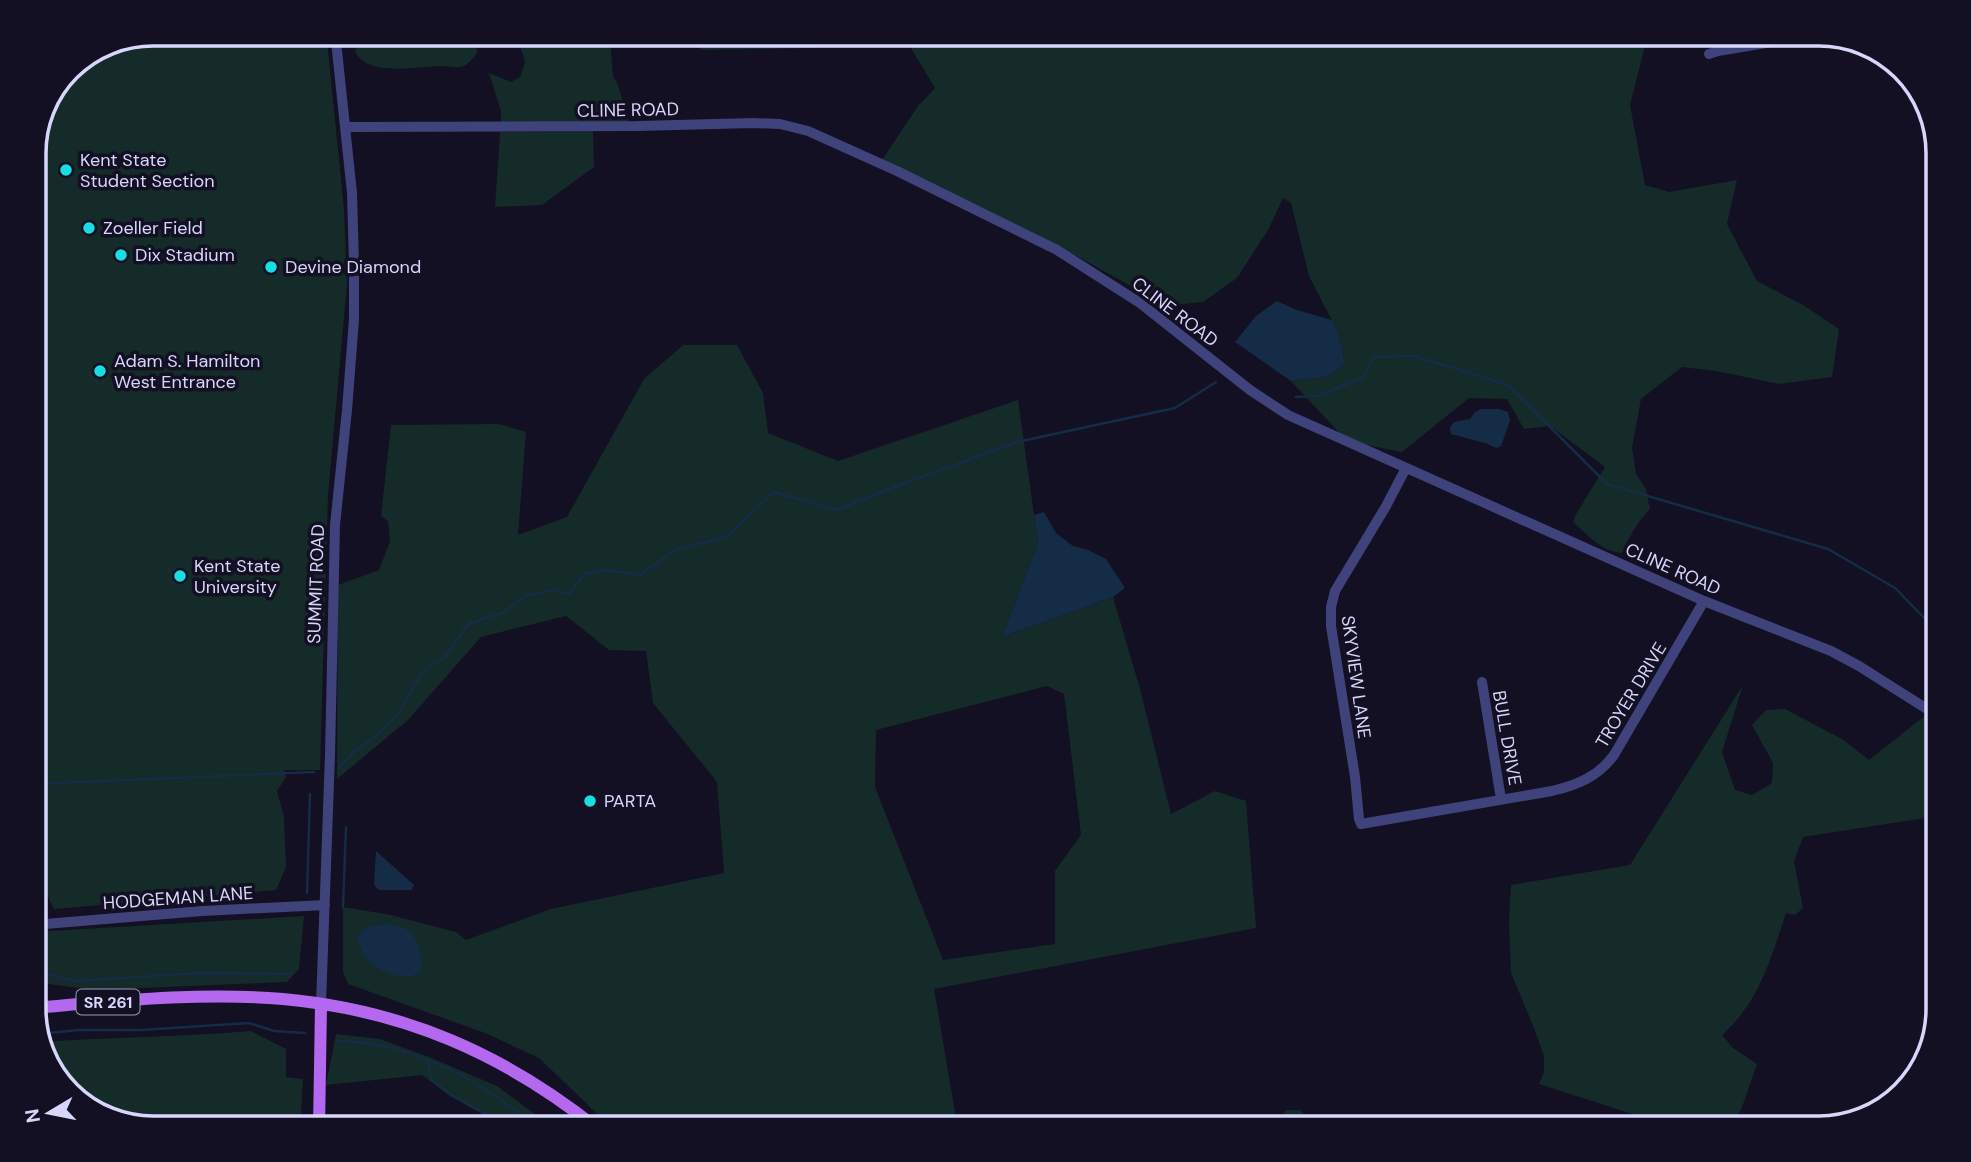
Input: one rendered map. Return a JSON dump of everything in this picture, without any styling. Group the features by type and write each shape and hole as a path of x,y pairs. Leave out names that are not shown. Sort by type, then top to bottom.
{"main road":[{"name":"SR 261","path":"46,1008 197,997 282,999 321,1004 433,1032 466,1046 514,1070 581,1116"},
{"name":"SUMMIT ROAD","path":"318,1116 321,1004"}],"street":[{"name":"SUMMIT ROAD","path":"321,1004 335,525 354,319 354,232 338,46"},
{"path":"1709,54 1749,46"},
{"name":"CLINE ROAD","path":"346,127 754,123 780,124 808,131 897,171 1057,250 1140,303 1244,386 1281,411 1704,601 1831,652 1859,666 1926,708"},
{"name":"SKYVIEW LANE","path":"1403,816 1366,824 1361,824 1359,819 1330,616 1333,598 1340,582 1406,468"},
{"name":"TROYER DRIVE","path":"1403,816 1552,791 1592,776 1608,763 1704,601"},
{"name":"BULL DRIVE","path":"1482,682 1501,799"},
{"name":"HODGEMAN LANE","path":"46,924 202,911 325,905"}],"green space":[{"name":"Kent State University","path":"153,46 328,46 344,209 347,284 328,495 320,770 284,770 286,777 277,791 284,817 286,867 276,890 54,909 46,893 46,146 49,125 68,87 82,72 118,51"},
{"path":"358,46 476,46 477,53 468,63 458,67 395,69 370,65 355,51"},
{"path":"516,46 610,46 613,76 629,122 501,123 501,111 489,73 511,82 520,77 525,62 521,49"},
{"path":"699,46 830,46 815,48 701,50"},
{"path":"910,46 1645,46 1630,105 1645,185 1669,192 1737,180 1727,224 1757,281 1803,305 1839,329 1832,377 1779,384 1682,367 1641,399 1632,448 1636,474 1646,489 1650,509 1634,530 1622,553 1615,552 1601,546 1573,522 1605,467 1550,426 1524,429 1507,399 1469,398 1402,452 1347,441 1291,381 1327,377 1345,362 1339,334 1309,276 1291,203 1283,198 1268,230 1237,278 1203,302 1173,305 882,160 918,106 935,88"},
{"path":"593,131 594,167 542,205 495,207 500,132"},
{"path":"683,345 737,345 763,393 768,433 838,461 1018,400 1038,543 1002,637 1113,597 1140,689 1171,814 1215,791 1246,801 1256,928 934,989 956,1116 599,1116 539,1058 485,1033 348,984 343,972 343,907 391,915 456,932 466,940 551,909 724,873 717,782 653,703 646,651 609,650 566,616 481,637 408,720 337,779 338,585 379,570 390,541 388,521 381,516 391,425 499,424 526,432 518,535 567,517 644,379","holes":["1047,686 1064,694 1081,835 1055,871 1055,944 943,960 875,787 876,730"]},
{"path":"1743,685 1722,752 1735,790 1752,795 1772,783 1773,763 1752,725 1766,710 1785,709 1842,739 1869,760 1926,715 1926,818 1803,837 1794,861 1803,908 1795,915 1786,913 1755,994 1746,1009 1722,1035 1733,1048 1757,1064 1738,1116 1639,1116 1539,1084 1544,1072 1544,1056 1511,973 1511,885 1630,865"},
{"path":"304,916 299,969 287,982 94,990 46,984 46,931"},
{"path":"251,1031 286,1049 286,1077 303,1079 301,1116 139,1116 125,1113 99,1102 84,1091 84,1078 71,1078 50,1042"},
{"path":"336,1034 380,1039 497,1086 537,1116 485,1116 450,1096 422,1075 326,1085"},
{"path":"1286,1110 1300,1110 1305,1116 1281,1116"}],"water":[{"path":"1277,301 1332,320 1339,334 1345,363 1327,377 1291,381 1235,342 1256,316"},
{"path":"1481,409 1508,412 1510,421 1501,446 1496,448 1451,434 1450,428 1454,422 1470,419"},
{"path":"1044,512 1056,533 1073,546 1106,559 1125,588 1113,597 1002,637 1038,543 1034,515"},
{"path":"376,851 414,885 412,890 379,890 374,885"},
{"path":"388,924 409,931 416,941 423,964 412,976 398,976 384,971 362,952 357,936 370,926"}],"waterway":[{"path":"1296,397 1317,396 1363,378 1374,357 1414,356 1508,385 1607,484 1828,549 1895,588 1926,619"},
{"path":"339,768 397,715 424,670 444,658 468,624 504,612 526,595 555,590 569,594 584,574 605,570 640,575 675,550 726,537 774,492 837,510 1017,442 1175,408 1216,382"},
{"path":"46,783 314,772"},
{"path":"307,893 310,794"},
{"path":"343,907 346,827"},
{"path":"46,974 75,981 199,973 292,974"},
{"path":"49,1033 249,1023 274,1031 305,1033"},
{"path":"339,1041 387,1047 451,1070 524,1116"},
{"path":"427,1061 432,1080 450,1094 490,1116"}],"place":[{"name":"Kent State Student Section","path":"66,170"},
{"name":"Zoeller Field","path":"89,228"},
{"name":"Dix Stadium","path":"121,255"},
{"name":"Devine Diamond","path":"271,267"},
{"name":"Adam S. Hamilton West Entrance","path":"100,371"},
{"name":"Kent State University","path":"180,576"},
{"name":"PARTA","path":"590,801"}]}
